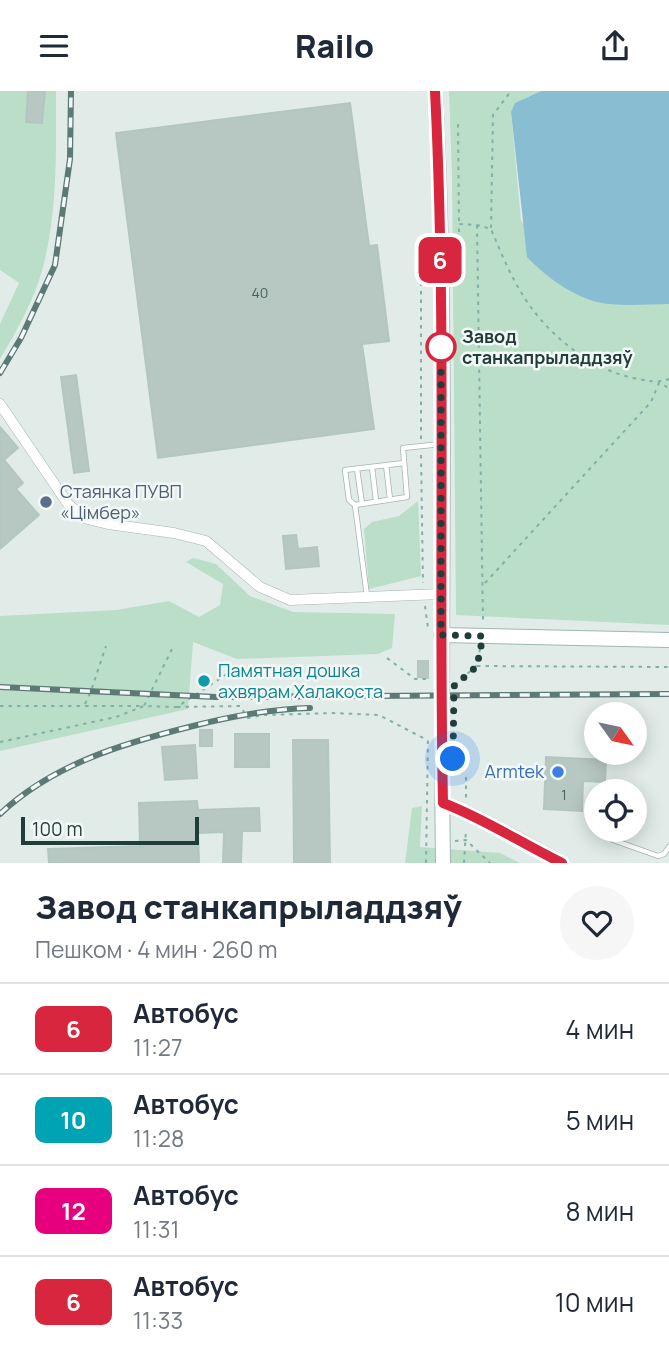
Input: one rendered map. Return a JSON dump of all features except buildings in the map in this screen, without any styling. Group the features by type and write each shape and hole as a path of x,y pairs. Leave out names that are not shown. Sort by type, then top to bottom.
{"main road":[{"path":"435,91 442,444 441,594 435,632 443,863"},
{"path":"435,632 483,636 669,640"},
{"path":"443,803 465,811 516,841 562,863"}],"street":[{"path":"0,404 68,504 84,519 174,533 206,541 260,587 290,600 441,594"}],"lane":[{"path":"355,505 407,497 403,448 442,444"},
{"path":"367,597 355,505 349,500 345,470 404,463"},
{"path":"386,465 390,499"},
{"path":"372,467 376,501"},
{"path":"357,469 362,503"},
{"path":"618,842 657,856 664,854 669,847"}],"path":[{"path":"511,91 494,115 491,229 521,293 558,336 582,358 619,375 659,383 669,389"},
{"path":"454,246 459,245 458,124"},
{"path":"459,224 491,229"},
{"path":"454,686 477,666 483,636 477,225"},
{"path":"425,246 421,246 424,596 435,632"},
{"path":"484,584 651,402 659,383 669,379"},
{"path":"84,706 106,646"},
{"path":"0,742 116,717 144,706 172,649"},
{"path":"387,658 415,679 430,680 430,686"},
{"path":"477,666 669,667"},
{"path":"177,707 236,668"},
{"path":"0,706 240,706 248,718 332,713 379,715 428,740"},
{"path":"426,863 428,728"},
{"path":"453,759 467,778 464,863"},
{"path":"426,841 466,840 490,863"}],"green space":[{"path":"0,91 56,91 56,135 54,202 43,267 25,314 0,359 0,324 19,283 0,270"},
{"path":"449,91 541,91 525,98 511,112 521,221 597,302 669,304 669,625 456,615"},
{"path":"418,501 421,576 369,589 364,529 372,522 399,516"},
{"path":"193,558 216,564 250,596 293,612 395,614 392,648 378,654 237,659 193,642 188,709 0,751 0,616 116,610 169,601 199,617 220,605 223,584 186,562"},
{"path":"422,806 420,847 500,853 520,863 405,863 412,808"}],"water":[{"path":"541,91 669,91 669,304 614,304 587,299 559,284 527,257 511,112 515,103"}],"railway":[{"path":"0,373 21,338 55,265 70,159 71,91"},
{"path":"0,687 216,697 669,694"},
{"path":"0,814 43,782 116,748 222,719 266,711 310,708"}],"bus line":[{"name":"6","path":"435,91 442,444 443,803 465,811 516,841 562,863"}],"place":[{"name":"Завод станкапрыладдзяў","path":"441,347"},
{"name":"Стаянка ПУВП «Цімбер»","path":"46,502"},
{"name":"Памятная дошка ахвярам Халакоста","path":"204,681"},
{"name":"Armtek","path":"558,772"}],"route":[{"path":"441,347 441,635 483,636 477,666 454,686 453,759"}]}
